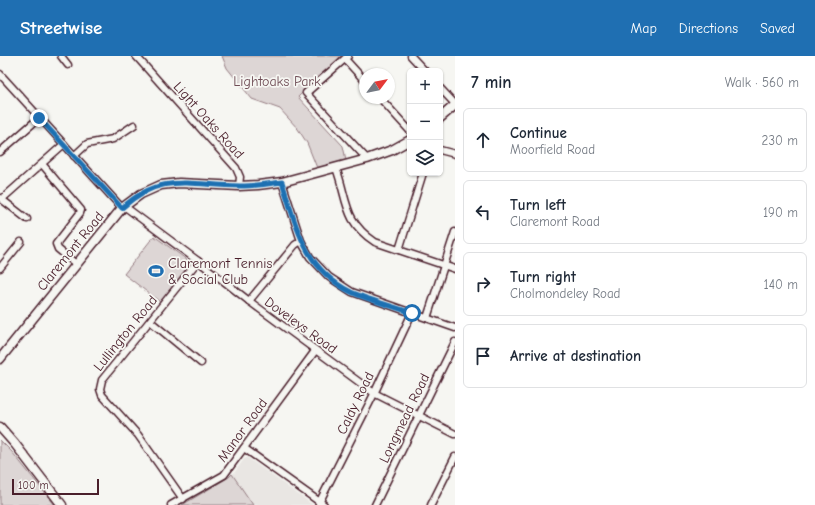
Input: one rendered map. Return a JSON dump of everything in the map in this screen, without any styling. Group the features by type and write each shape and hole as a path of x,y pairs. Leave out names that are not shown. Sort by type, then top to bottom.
{"main road":[{"path":"443,115 455,104"},
{"name":"Claremont Road","path":"0,359 123,207 148,190 167,184 179,183 258,186 282,182 367,159 392,150 407,142"},
{"path":"0,427 62,505"}],"street":[{"path":"60,56 68,65"},
{"name":"Light Oaks Road","path":"136,56 236,168 239,174 240,186"},
{"path":"411,56 422,68"},
{"path":"359,73 346,57 306,93 367,159"},
{"name":"Doveleys Road","path":"0,74 74,156 123,207 198,261 315,351 374,393 455,434"},
{"path":"443,91 455,104"},
{"path":"385,104 407,128"},
{"path":"0,152 39,118"},
{"path":"74,156 87,144 114,139 134,125"},
{"path":"27,219 1,198 64,144"},
{"path":"443,151 455,154"},
{"path":"42,164 81,210 56,244 58,250 76,264"},
{"path":"336,168 350,216 363,234 375,242 455,269"},
{"path":"399,250 422,176"},
{"path":"282,182 301,241 310,257 329,277 352,292 455,328"},
{"path":"427,318 455,232"},
{"path":"249,301 295,245 301,241"},
{"path":"1,266 21,242"},
{"name":"Lullington Road","path":"183,499 142,439 104,398 100,389 102,380 198,261"},
{"name":"Caldy Road","path":"321,504 412,313"},
{"path":"150,321 201,363"},
{"name":"Longmead Road","path":"375,505 455,342"},
{"name":"Manor Road","path":"172,505 224,475 315,351"},
{"path":"244,448 321,504"},
{"path":"431,505 455,457"}],"shaded area":[{"path":"248,458 313,505 182,505 229,477 234,473 244,459"}],"green space":[{"name":"Lightoaks Park","path":"222,56 341,56 298,97 343,146 346,160 317,168 307,143 298,129 280,109 252,99 227,68"},
{"name":"Claremont Tennis & Social Club","path":"154,236 186,259 188,263 186,269 160,302 124,274"},
{"path":"0,440 12,452 55,505 0,505"},
{"path":"232,474 253,505 182,505 229,477"}],"place":[{"name":"Claremont Tennis & Social Club","path":"156,271"}],"route":[{"path":"39,118 122,208 148,190 172,183 258,186 282,182 301,241 310,257 325,273 336,283 352,292 412,313"}]}
